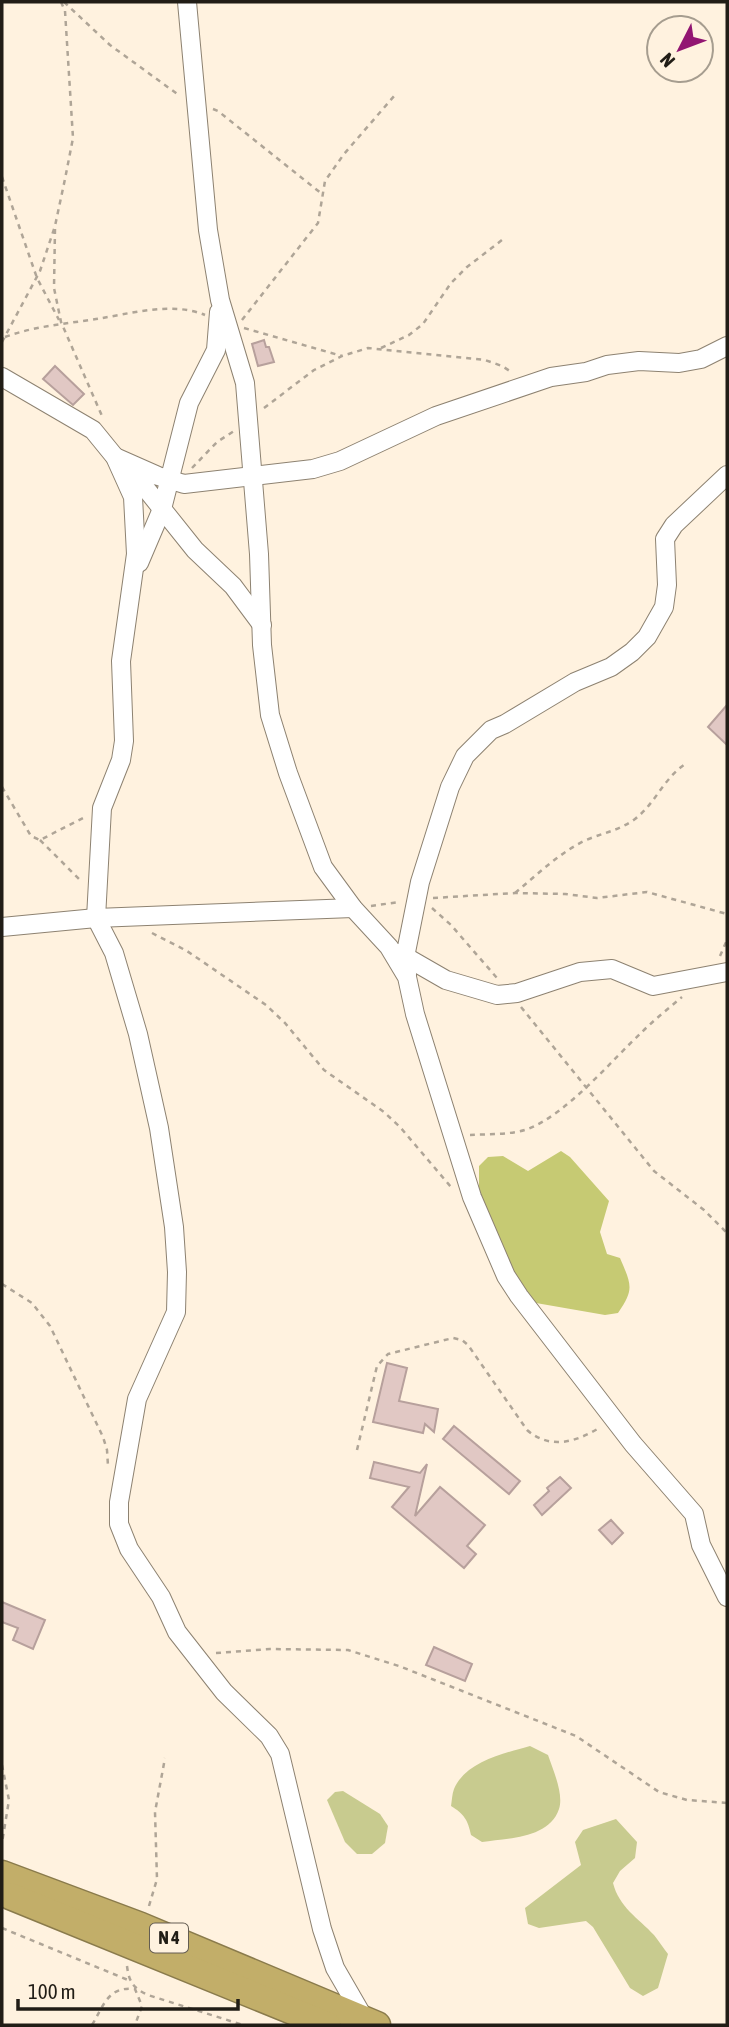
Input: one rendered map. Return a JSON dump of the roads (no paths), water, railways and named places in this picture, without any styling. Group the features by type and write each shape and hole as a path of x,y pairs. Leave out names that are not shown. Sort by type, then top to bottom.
{"highway":[{"name":"N 4","path":"2,1874 136,1935 300,2003 371,2023"},
{"name":"N 4","path":"2,1892 136,1935"},
{"name":"N 4","path":"300,2003 327,2025"}],"street":[{"path":"187,2 208,230 220,300 245,383 262,645 270,715 323,867 353,908 389,947 407,977"},
{"path":"131,582 175,481 189,403 216,350 220,300"},
{"path":"116,457 175,481 206,482 313,469 340,461 436,416 551,377 639,361 679,363 701,359 727,345"},
{"path":"2,377 93,430 195,550 233,586 262,625"},
{"path":"116,457 133,497 136,554 121,661 124,741 121,760 102,808 96,918 114,953 138,1034 163,1153 174,1227 177,1272 176,1312 137,1399 119,1502 119,1524 129,1549 161,1597 177,1632 224,1692 269,1736 280,1754 335,1968 371,2023"},
{"path":"727,475 674,525 665,540 667,585 664,607 647,637 611,667 575,682 491,730 465,756 450,787 420,882 405,957 415,1014 453,1136 472,1196 506,1276 613,1418 694,1514 701,1545 727,1597"},
{"path":"2,927 96,918 353,908"},
{"path":"389,947 446,980 497,995 580,972 612,969 653,986 727,972"}]}
